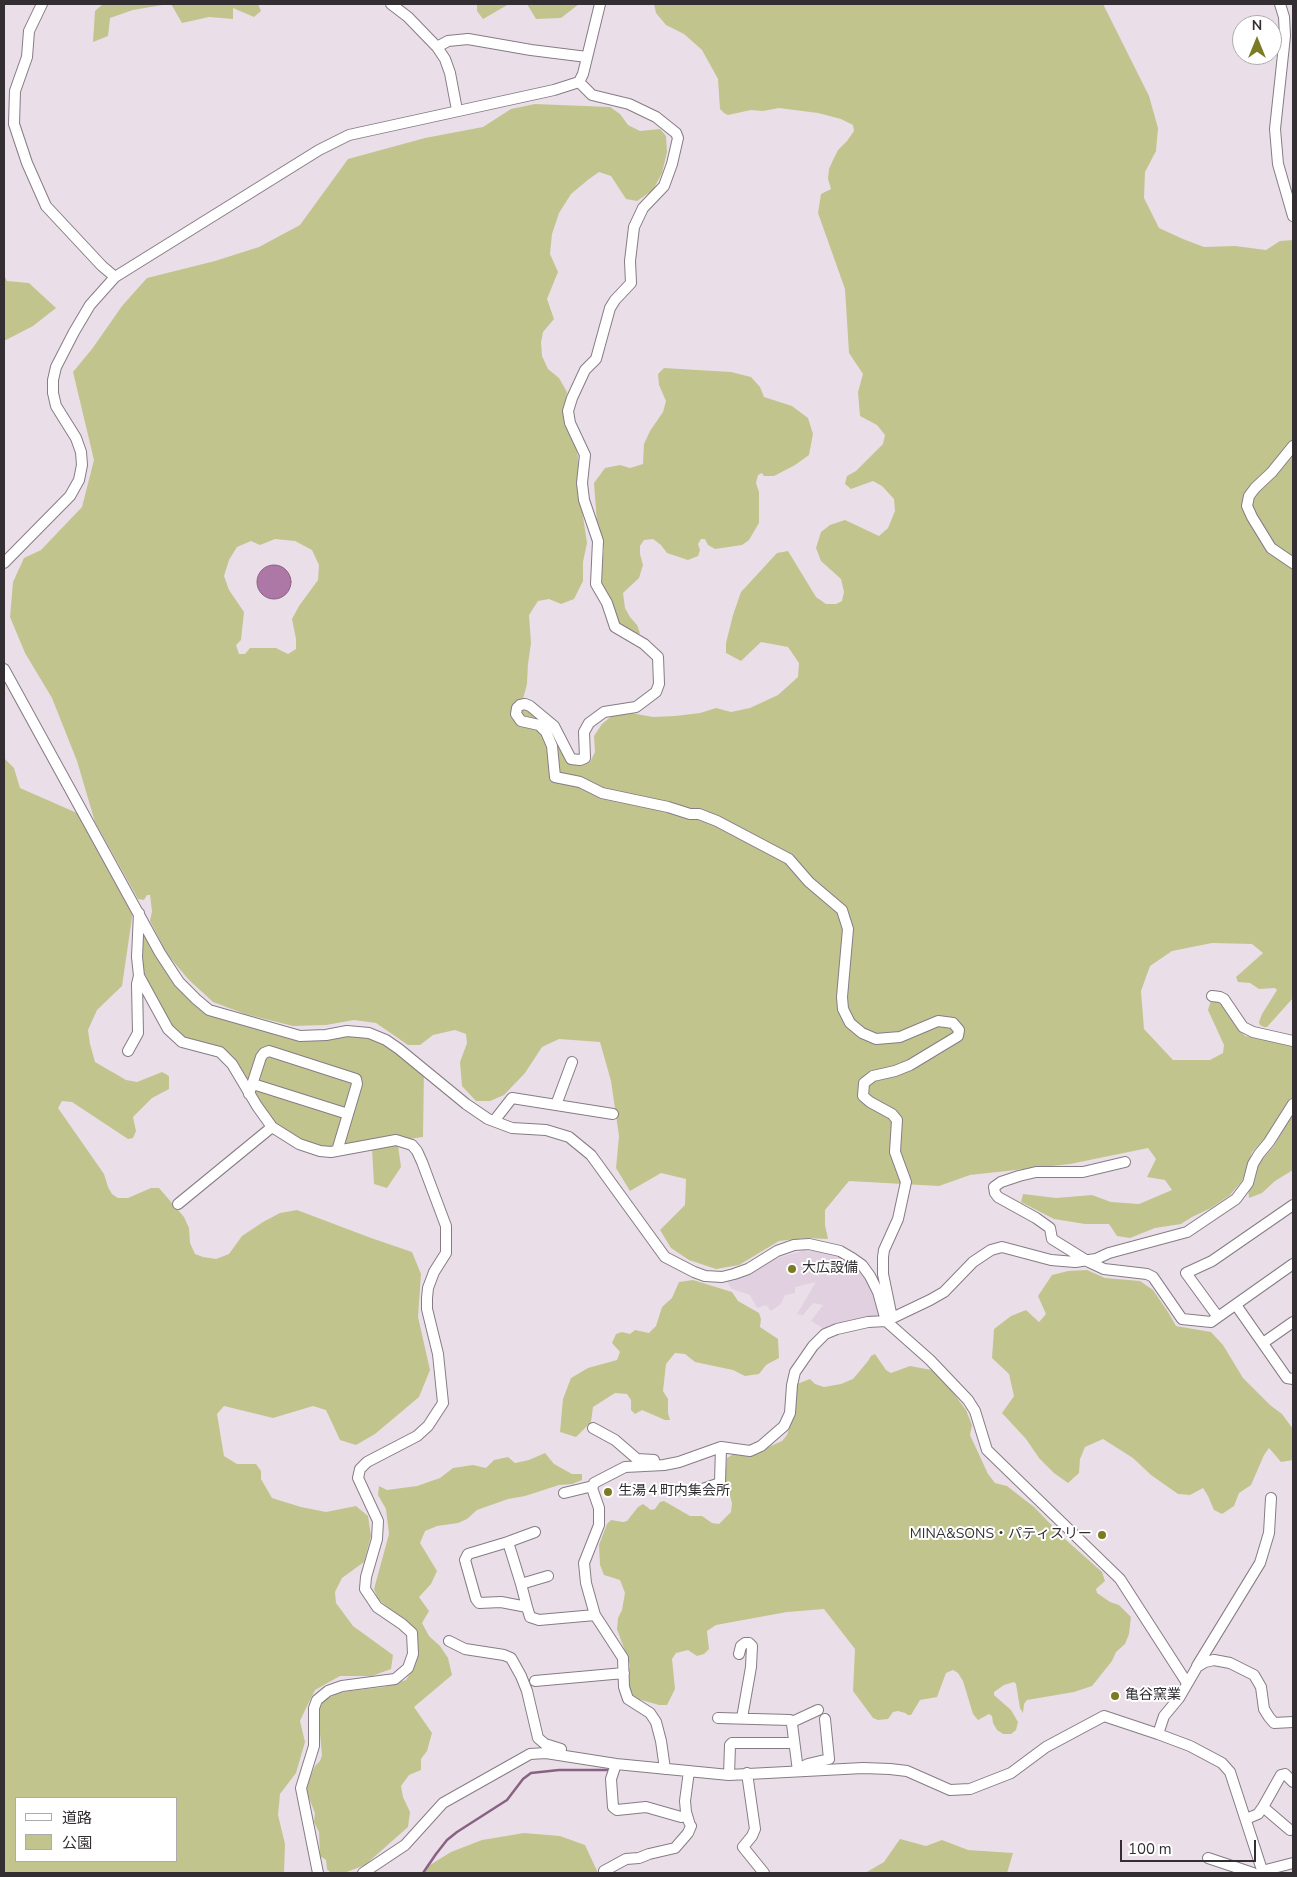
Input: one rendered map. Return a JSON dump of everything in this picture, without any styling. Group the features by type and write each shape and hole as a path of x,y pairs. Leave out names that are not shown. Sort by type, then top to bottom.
{"street":[{"path":"42,4 29,31 27,57 15,91 14,124 27,163 46,206 102,266 115,277"},
{"path":"391,4 408,17 437,47 450,73 457,110"},
{"path":"579,82 600,4"},
{"path":"1280,4 1284,17 1285,36 1275,130 1278,164 1293,216"},
{"path":"437,47 448,41 468,39 587,57"},
{"path":"4,563 70,496 79,480 82,465 81,452 76,438 56,406 53,380 56,367 90,305 115,277 139,260 319,150 349,135 554,90 579,82"},
{"path":"579,82 592,95 629,104 656,117 676,133 678,138 672,164 664,186 643,208 634,227 630,261 631,283 610,308 596,359 585,370 568,411 570,423 585,456 582,483 584,500 598,541 596,584 608,602 615,627 644,644 658,657 659,684 656,692 636,707 604,712 589,723 584,732 585,758 580,760 572,759 554,726 530,706 520,705 517,708 516,714 521,721 539,725 546,732 552,746 555,777 580,782 602,793 699,814 717,821 789,860 809,882 842,910 848,928 842,997 843,1009 850,1022 862,1033 876,1040 900,1037 938,1020 953,1022 959,1030 958,1036 910,1065 873,1076 864,1083 863,1096 892,1114 897,1120 895,1152 906,1182 898,1218 889,1236 883,1257 883,1274 891,1313 886,1321"},
{"path":"1293,446 1272,472 1255,488 1250,496 1248,506 1252,517 1271,548 1293,563"},
{"path":"4,669 160,953 180,982 209,1010 300,1036 326,1035 347,1031 369,1033 386,1040 466,1104 494,1121 512,1128 546,1130 569,1137 591,1155 654,1245 665,1257 678,1265 705,1276 722,1277 748,1269 777,1251 794,1245 809,1244 828,1247 840,1251 862,1265 878,1292 886,1321 930,1360 968,1400 976,1411 987,1450 1120,1579 1188,1683"},
{"path":"128,1051 138,1033 137,984 139,976 137,957 139,913"},
{"path":"139,976 168,1028 182,1042 220,1052 251,1089 272,1127 299,1144 320,1151 338,1151 396,1140 412,1145 417,1150 446,1226 446,1253 434,1272 428,1288 427,1298 427,1309 438,1354 443,1403 428,1426 417,1436 374,1458 360,1468 358,1478 378,1521 377,1539 366,1577 366,1589 377,1607 412,1633 413,1654 408,1668 395,1679 342,1686 328,1691 317,1700 314,1708 314,1746 301,1788 318,1873"},
{"path":"1212,996 1220,996 1224,999 1243,1028 1293,1041"},
{"path":"251,1089 262,1055 269,1051 356,1079 357,1084 338,1151"},
{"path":"556,1105 572,1062"},
{"path":"251,1089 348,1114"},
{"path":"494,1121 512,1098 613,1114"},
{"path":"564,1493 593,1486 625,1467 664,1465 721,1448 750,1451 762,1446 784,1426 790,1414 792,1385 796,1372 813,1346 825,1334 836,1328 868,1322 886,1321 944,1292 982,1255 1002,1247 1050,1260 1075,1262 1096,1259 1108,1253 1187,1232 1236,1199 1248,1184 1253,1164 1258,1154 1270,1142 1293,1104"},
{"path":"178,1204 272,1127"},
{"path":"1126,1162 1083,1172 1036,1172 1001,1182 994,1187 995,1193 998,1197 1050,1228 1052,1239 1087,1260 1104,1269 1147,1274 1153,1278 1182,1319 1212,1322 1293,1264"},
{"path":"1218,1317 1186,1273 1212,1262 1293,1205"},
{"path":"1236,1305 1287,1378 1293,1380"},
{"path":"1263,1343 1293,1322"},
{"path":"593,1428 609,1435 637,1459 680,1458 686,1460"},
{"path":"697,1492 721,1488 721,1448"},
{"path":"593,1486 599,1508 599,1525 586,1554 584,1569 586,1583 595,1615 623,1658 624,1687 628,1699 650,1713 656,1722 665,1769"},
{"path":"1158,1734 1164,1716 1179,1698 1260,1562 1269,1533 1271,1498"},
{"path":"527,1607 501,1602 479,1603 476,1599 464,1560 468,1554 534,1532"},
{"path":"508,1542 530,1617 539,1620 595,1615"},
{"path":"521,1584 548,1576"},
{"path":"449,1641 465,1649 504,1654 511,1658 527,1691 538,1738 541,1742 552,1747 575,1753 577,1758"},
{"path":"739,1654 741,1646 745,1643 749,1643 752,1646 751,1667 742,1718"},
{"path":"1197,1667 1214,1660 1246,1669 1254,1675 1261,1688 1264,1709 1269,1717 1274,1722 1293,1722"},
{"path":"535,1682 624,1673"},
{"path":"792,1722 818,1710"},
{"path":"363,1873 404,1845 443,1803 522,1757 537,1752 616,1764 729,1774 863,1768 890,1769 907,1771 950,1790 970,1789 1010,1773 1046,1747 1104,1716 1190,1746 1222,1763 1230,1772 1246,1819 1259,1873"},
{"path":"718,1718 786,1719 792,1722"},
{"path":"798,1771 808,1764 829,1759 825,1719"},
{"path":"792,1722 798,1771"},
{"path":"729,1774 730,1745 732,1743 794,1743"},
{"path":"616,1764 611,1779 613,1807 617,1810 646,1807 681,1817 690,1823"},
{"path":"604,1871 626,1859 639,1858 675,1848 688,1834 690,1823 685,1801 688,1771"},
{"path":"747,1773 755,1828 752,1836 742,1847 764,1873"},
{"path":"1246,1819 1258,1814 1281,1775 1285,1774 1293,1782"},
{"path":"1263,1807 1290,1830"},
{"path":"1208,1858 1259,1873 1293,1863"}],"shaded area":[{"path":"274,565 281,566 286,570 290,575 290,589 286,594 281,598 274,599 267,598 262,594 258,589 257,582 258,575 262,570 267,566"},
{"path":"820,1249 839,1253 870,1276 882,1318 826,1330 811,1321 823,1305 813,1303 803,1315 797,1314 816,1282 795,1287 795,1293 785,1295 781,1304 771,1311 766,1305 757,1308 750,1295 732,1289 727,1282 770,1260 806,1250 807,1252"}],"green space":[{"path":"103,4 168,4 133,10 110,18 108,36 93,42 95,11"},
{"path":"171,4 258,4 261,11 254,17 233,8 233,19 209,17 182,23"},
{"path":"477,4 509,4 483,19 477,11"},
{"path":"527,4 579,4 561,18 536,19"},
{"path":"654,4 1103,4 1149,96 1158,128 1156,151 1145,172 1144,198 1159,228 1204,247 1235,246 1266,250 1280,241 1293,240 1293,998 1267,1027 1260,1025 1259,1022 1262,1014 1277,990 1275,988 1259,989 1250,983 1238,982 1236,977 1263,953 1252,944 1212,943 1172,951 1150,966 1141,991 1144,1029 1173,1060 1210,1060 1223,1053 1224,1045 1208,1010 1211,1000 1222,1003 1235,1025 1245,1036 1293,1045 1293,1099 1282,1111 1266,1137 1252,1152 1242,1181 1230,1195 1211,1208 1181,1224 1155,1228 1130,1238 1117,1236 1109,1224 1085,1224 1054,1219 1021,1202 1023,1194 1056,1198 1092,1195 1111,1202 1139,1204 1172,1190 1165,1180 1147,1177 1156,1159 1148,1148 1070,1164 970,1175 939,1186 849,1181 825,1210 825,1225 828,1239 806,1238 779,1241 739,1265 716,1269 689,1260 671,1248 660,1230 685,1205 686,1179 661,1173 630,1191 616,1168 619,1136 611,1081 600,1042 559,1039 542,1047 525,1073 504,1095 490,1101 476,1101 462,1086 460,1062 467,1043 466,1034 455,1030 433,1035 420,1045 408,1045 376,1023 354,1020 326,1025 293,1026 245,1014 213,1002 189,980 167,954 150,921 152,911 150,895 147,895 144,900 138,899 95,822 77,761 52,698 25,653 10,617 13,582 24,558 41,550 82,507 94,460 73,372 92,349 122,306 147,278 215,261 259,247 300,225 348,159 425,138 483,127 511,109 535,104 610,107 620,114 628,125 640,131 660,129 666,136 667,152 662,173 653,190 637,201 626,199 611,176 599,172 589,179 571,194 559,213 552,234 550,254 558,272 547,299 554,319 543,332 541,342 542,356 548,369 559,378 567,392 564,410 568,431 575,443 578,457 580,496 587,543 583,562 583,581 574,599 561,604 549,599 538,601 529,615 531,643 527,684 523,699 527,709 541,720 554,736 569,763 579,766 590,762 595,752 594,736 602,724 613,715 631,713 653,717 675,716 700,713 716,708 731,712 750,708 778,695 798,677 799,663 788,647 761,642 741,661 726,653 726,643 741,592 777,553 788,551 816,597 826,604 836,604 842,601 844,592 841,579 821,561 816,548 821,532 830,525 845,520 879,536 888,528 895,511 894,499 882,486 873,481 851,489 845,484 847,476 856,471 883,444 885,435 877,425 860,416 858,392 863,374 849,353 845,289 818,213 821,194 831,189 828,179 829,169 838,150 854,131 853,125 841,119 818,113 779,108 763,111 751,110 728,115 724,113 720,109 718,79 702,50 684,34 666,25 656,13","holes":["275,539 295,541 312,550 319,565 318,580 292,619 296,649 288,654 276,648 250,648 245,654 239,654 236,645 241,640 244,612 229,590 224,576 229,560 237,547 251,541 260,545"]},
{"path":"4,275 7,281 29,283 56,308 33,326 4,341"},
{"path":"664,368 731,372 751,377 760,387 764,397 792,406 808,418 813,434 809,455 774,476 764,476 762,473 758,475 756,483 759,492 759,523 749,540 742,545 715,549 708,545 705,539 701,539 698,544 700,550 698,556 688,560 667,553 653,539 644,540 640,546 643,565 639,578 623,593 625,608 637,625 640,633 637,636 617,624 600,584 604,549 597,523 594,483 605,468 620,465 630,468 643,464 644,444 663,412 666,401 659,385 658,374"},
{"path":"4,758 14,768 20,788 77,813 92,834 133,911 122,986 97,1010 88,1030 90,1044 95,1062 126,1080 137,1082 162,1072 169,1076 169,1089 152,1098 133,1117 136,1131 133,1138 128,1139 72,1102 62,1101 58,1108 104,1174 112,1194 118,1198 128,1198 151,1188 159,1188 184,1217 189,1228 190,1243 195,1254 203,1257 216,1259 229,1254 242,1236 263,1222 280,1213 297,1210 412,1252 421,1274 418,1317 430,1370 419,1397 375,1434 356,1445 340,1440 326,1410 313,1406 273,1418 224,1406 217,1414 224,1456 237,1464 256,1464 261,1471 261,1479 272,1498 326,1512 356,1506 368,1516 371,1536 364,1562 342,1578 335,1592 336,1603 353,1626 393,1655 391,1669 372,1676 340,1676 315,1690 307,1706 300,1721 305,1742 296,1773 280,1794 278,1815 285,1844 284,1873 4,1873"},
{"path":"138,918 196,999 229,1020 326,1035 358,1032 386,1040 424,1069 423,1137 364,1146 327,1149 292,1138 270,1121 222,1050 185,1043 168,1024 141,972"},
{"path":"1293,1112 1293,1170 1275,1181 1262,1193 1249,1198 1248,1189 1254,1184 1259,1163 1274,1146"},
{"path":"398,1145 401,1167 387,1188 374,1184 372,1149"},
{"path":"1087,1270 1105,1278 1140,1281 1153,1290 1176,1326 1211,1332 1223,1345 1243,1378 1270,1405 1282,1414 1293,1429 1293,1460 1281,1462 1269,1448 1251,1485 1239,1493 1234,1506 1222,1514 1214,1510 1203,1488 1190,1495 1178,1494 1151,1475 1133,1458 1103,1439 1085,1447 1080,1459 1079,1473 1068,1483 1054,1473 1039,1458 1026,1439 1002,1413 1014,1396 1009,1374 992,1358 994,1329 1011,1316 1026,1310 1039,1322 1046,1314 1038,1296 1052,1275 1068,1271"},
{"path":"693,1280 732,1292 738,1301 759,1313 761,1319 760,1327 778,1339 779,1358 766,1365 759,1374 745,1376 733,1370 695,1362 685,1354 675,1353 666,1364 663,1391 668,1399 670,1420 665,1420 642,1410 635,1414 631,1410 631,1400 627,1394 615,1393 593,1407 591,1422 576,1437 560,1432 563,1399 571,1378 588,1368 617,1360 620,1352 612,1343 616,1334 622,1332 630,1334 635,1330 649,1333 656,1326 662,1307 672,1298 679,1282"},
{"path":"875,1354 886,1370 891,1373 910,1366 937,1371 966,1410 972,1425 970,1435 988,1474 995,1483 1007,1486 1034,1507 1066,1540 1102,1572 1105,1581 1096,1589 1097,1593 1110,1602 1119,1605 1131,1617 1129,1634 1125,1644 1116,1652 1112,1661 1092,1686 1074,1692 1027,1700 1024,1704 1023,1713 1014,1682 1004,1685 994,1692 994,1695 1011,1710 1018,1722 1016,1730 1011,1734 1003,1734 997,1730 992,1716 989,1714 978,1720 973,1714 963,1681 958,1673 953,1670 946,1673 937,1697 920,1700 911,1715 898,1711 893,1712 888,1719 878,1720 873,1718 853,1691 855,1649 824,1609 787,1612 716,1625 707,1631 709,1649 704,1654 697,1656 688,1650 676,1653 672,1659 675,1689 667,1705 659,1705 638,1699 630,1694 627,1684 630,1665 617,1629 625,1593 620,1580 604,1575 600,1565 599,1545 607,1524 611,1520 627,1521 638,1507 643,1504 651,1510 664,1501 690,1516 702,1516 712,1523 719,1524 731,1512 732,1503 725,1478 727,1458 735,1453 766,1448 782,1441 787,1435 792,1419 797,1384 810,1379 815,1384 824,1387 841,1384 853,1379 871,1356"},
{"path":"545,1453 554,1464 572,1474 582,1474 582,1480 508,1499 477,1510 467,1519 458,1523 437,1526 425,1531 420,1543 437,1571 431,1584 419,1597 429,1611 422,1623 429,1636 440,1646 448,1658 452,1675 414,1707 432,1733 427,1751 421,1759 421,1770 409,1775 401,1786 403,1797 410,1812 408,1827 365,1865 344,1873 331,1873 327,1869 326,1860 320,1856 319,1832 314,1822 315,1813 307,1793 307,1784 322,1755 318,1712 321,1702 336,1694 384,1687 406,1680 413,1669 417,1657 417,1639 414,1630 378,1599 374,1589 389,1534 386,1509 378,1495 379,1486 387,1490 417,1486 440,1478 453,1468 473,1465 486,1468 494,1460 508,1457 515,1463 529,1460"},
{"path":"524,1833 560,1836 585,1845 598,1873 423,1873 430,1865 451,1852 482,1840"},
{"path":"900,1839 926,1846 942,1840 968,1850 1013,1853 1007,1873 865,1873 884,1862"}],"waterway":[{"path":"423,1873 447,1840 507,1800 523,1779 531,1773 559,1770 609,1770"}],"place":[{"name":"大広設備","path":"792,1269"},
{"name":"生湯４町内集会所","path":"608,1492"},
{"name":"MINA&SONS・パティスリー","path":"1102,1535"},
{"name":"亀谷窯業","path":"1115,1696"}]}
